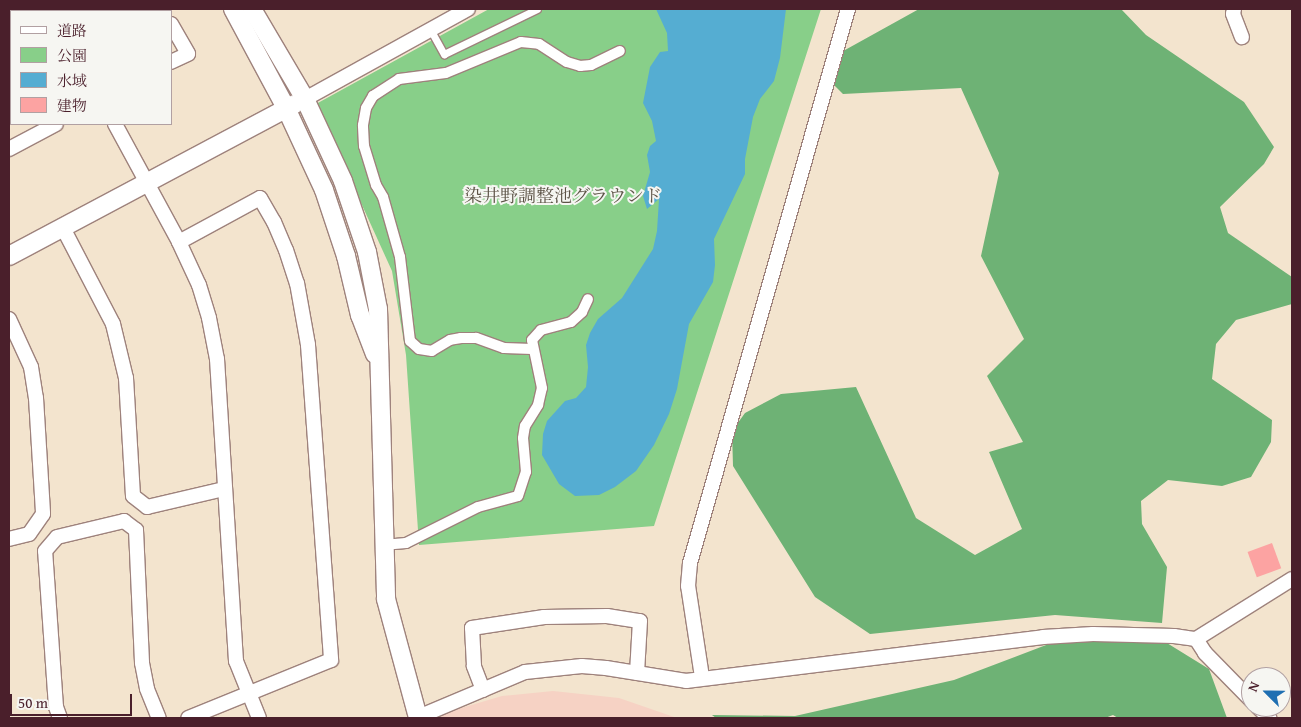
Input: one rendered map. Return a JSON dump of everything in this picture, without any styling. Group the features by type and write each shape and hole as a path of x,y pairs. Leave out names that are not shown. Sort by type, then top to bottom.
{"street":[{"path":"233,9 286,108 324,190 346,256 360,315 380,364"},
{"path":"252,9 304,99 343,181 367,252 378,309 383,545 386,599 417,718 525,672 582,666 686,681 1043,637 1093,634 1174,636 1196,640 1292,579"},
{"path":"9,256 62,226 304,99 468,9"},
{"path":"702,678 688,586 690,563 848,9"},
{"path":"1234,9 1242,37"},
{"path":"172,26 188,54 172,62"},
{"path":"532,349 504,348 476,338 461,338 450,340 432,351 419,349 410,341 400,256 383,197 376,185 364,146 363,125 366,108 373,96 399,79 446,73 521,42 539,44 567,62 580,66 592,65 620,51"},
{"path":"9,149 54,125"},
{"path":"116,125 179,242 199,285 218,359 224,489 236,661 259,718"},
{"path":"179,242 260,198 274,222 286,250 297,283 306,326 331,660 188,718"},
{"path":"62,226 114,324 126,378 133,496 147,507 224,489"},
{"path":"383,545 406,543 478,508 518,496 526,472 523,438 525,426 538,406 542,388 532,349 532,340 540,330 571,322 582,312 588,299"},
{"path":"9,319 31,367 36,398 43,514 29,534 9,539"},
{"path":"60,718 56,707 45,552 57,537 124,521 136,530 142,663 146,689 159,718"},
{"path":"483,690 474,666 472,628 544,617 606,616 640,621 637,673"},
{"path":"1196,640 1205,653 1241,690"}],"lane":[{"path":"430,29 444,54 537,9"}],"shaded area":[{"path":"553,691 619,698 677,718 442,718 441,714 502,696"}],"green space":[{"name":"染井野調整池グラウンド","path":"489,9 821,9 654,526 419,545 406,355 392,271 316,104"},
{"path":"919,9 1121,9 1146,35 1244,102 1274,147 1264,164 1220,207 1228,233 1292,277 1292,304 1236,320 1216,344 1212,379 1272,420 1271,442 1251,477 1222,486 1168,480 1141,501 1142,524 1167,567 1162,623 1055,615 870,634 815,597 733,466 732,431 745,413 781,394 856,387 916,518 975,555 1022,529 989,452 1023,442 987,376 1024,339 981,256 999,173 961,88 843,94 834,85 836,55"},
{"path":"1141,627 1209,669 1227,718 1118,718 1113,715 1105,718 716,718 712,715 795,716 954,680 1054,642"}],"water":[{"path":"656,9 786,9 780,58 774,81 760,99 753,117 745,159 745,174 714,239 715,265 713,282 689,324 677,389 669,414 654,445 636,471 615,487 599,495 575,496 559,484 542,455 543,434 547,421 565,401 576,398 586,387 588,367 586,345 590,333 598,319 622,298 653,249 657,231 659,199 647,209 643,196 650,172 647,155 650,146 656,141 652,121 643,103 650,67 660,52 668,51 667,33"}],"building":[{"path":"1272,543 1281,568 1257,577 1248,552"}]}
